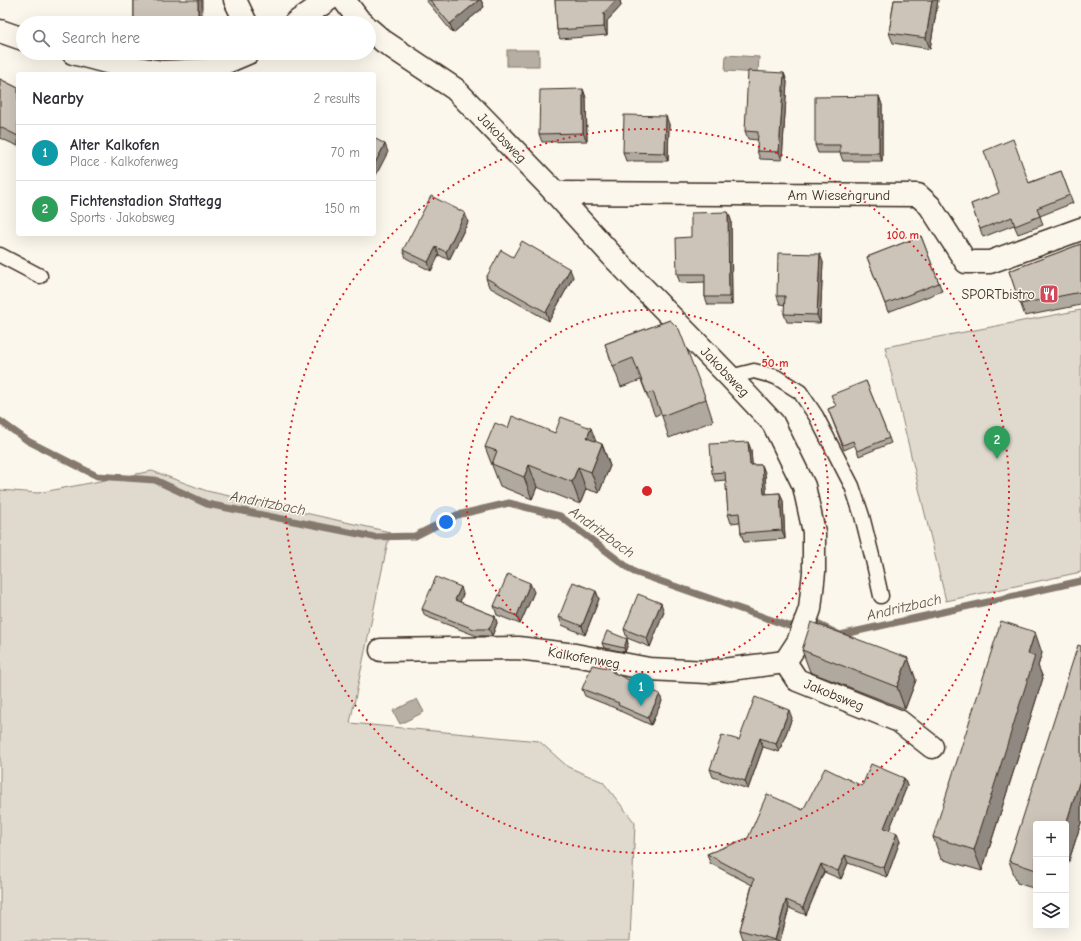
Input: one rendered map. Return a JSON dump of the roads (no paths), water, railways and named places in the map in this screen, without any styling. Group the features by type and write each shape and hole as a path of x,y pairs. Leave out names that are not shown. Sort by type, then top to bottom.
{"street":[{"path":"235,0 243,16"},
{"path":"305,16 328,0"},
{"path":"344,0 357,16"},
{"path":"0,30 16,36"},
{"name":"Jakobsweg","path":"376,35 382,41 455,89 556,194 616,260 773,423 804,486 814,532 814,572 810,609 798,642 786,662 797,680 900,721 932,747"},
{"path":"99,60 118,65 163,72 208,70 232,60"},
{"name":"Am Wiesengrund","path":"556,194 918,195 930,206 966,262 990,262 1081,229"},
{"name":"Kalkofenweg","path":"381,650 518,648 575,655 648,669 707,672 786,662"}],"lane":[{"path":"0,255 40,276"},
{"path":"730,377 754,371 776,377 800,392 816,416 852,486 864,523 881,596"}],"waterway":[{"name":"Andritzbach","path":"0,421 28,441 97,476 155,480 207,504 374,537 415,536 457,515 509,503 560,516 634,572 789,626 817,624 840,635 1081,581"}],"place":[{"name":"SPORTbistro","path":"1049,294"},
{"name":"Fichtenstadion Stattegg","path":"997,459"},
{"name":"Alter Kalkofen","path":"641,706"}]}
